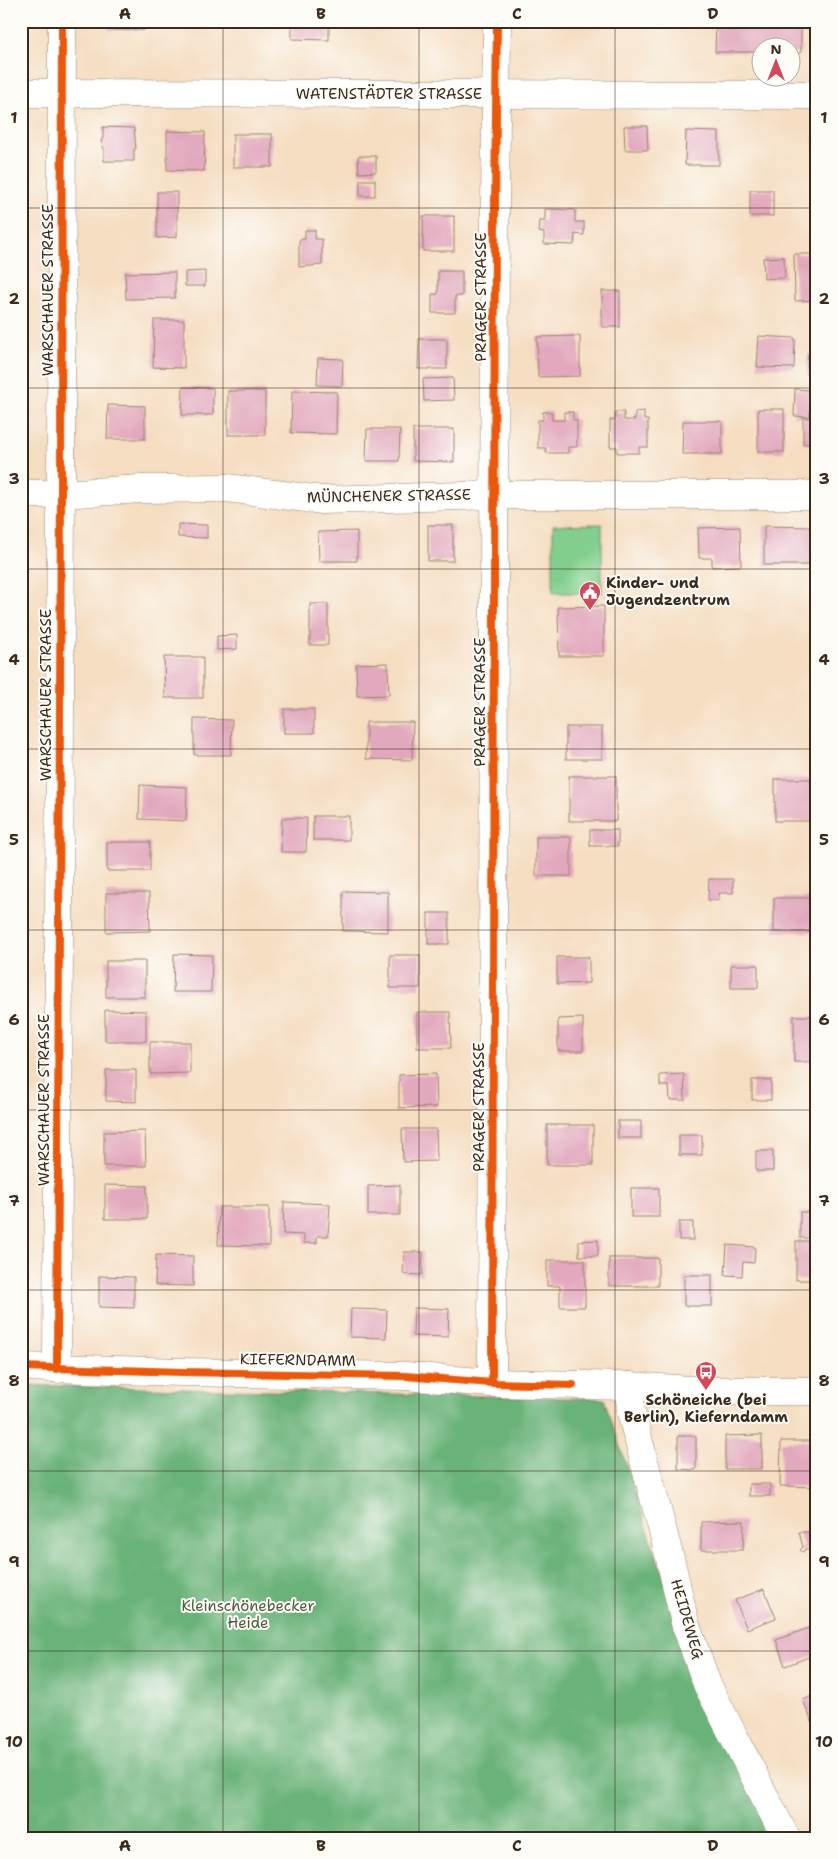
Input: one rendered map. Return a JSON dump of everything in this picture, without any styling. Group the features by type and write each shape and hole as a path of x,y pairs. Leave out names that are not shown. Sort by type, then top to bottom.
{"street":[{"name":"WARSCHAUER STRASSE","path":"57,1368 62,21"},
{"name":"PRAGER STRASSE","path":"492,1383 497,21"},
{"name":"WATENSTÄDTER STRASSE","path":"21,93 817,95"},
{"name":"MÜNCHENER STRASSE","path":"21,494 227,488 322,500 494,495 817,495"},
{"name":"KIEFERNDAMM","path":"21,1367 406,1376 492,1383 629,1386 706,1391 817,1391"},
{"name":"HEIDEWEG","path":"629,1386 631,1412 670,1558 685,1623 707,1684 786,1838"}],"green space":[{"path":"602,524 602,593 553,593 553,525"},
{"name":"Kleinschönebecker Heide","path":"21,1385 604,1399 667,1587 775,1838 21,1838"}],"building":[{"path":"108,21 144,21 144,30 108,30"},
{"path":"292,21 329,21 329,40 292,39"},
{"path":"351,21 381,21 381,25 351,25"},
{"path":"716,21 801,21 801,53 800,38 750,38 750,52 715,52"},
{"path":"21,126 24,126 24,163 21,163"},
{"path":"624,126 647,126 648,150 625,150"},
{"path":"103,127 134,128 136,149 134,149 134,161 104,161 104,149 101,141 103,138"},
{"path":"167,131 205,132 204,171 167,170"},
{"path":"686,131 719,132 719,165 685,165"},
{"path":"233,134 272,134 272,167 233,167"},
{"path":"813,135 817,135 817,162 814,162"},
{"path":"358,156 376,156 376,172 359,173"},
{"path":"360,180 375,180 375,196 360,196"},
{"path":"750,190 773,190 773,216 750,216"},
{"path":"157,192 177,192 177,237 157,238"},
{"path":"545,209 575,210 575,222 584,222 584,235 575,234 574,245 544,244 544,233 539,232 540,221 545,221"},
{"path":"423,216 454,216 454,251 423,251"},
{"path":"305,230 315,230 315,239 322,239 322,265 299,267 299,240 305,239"},
{"path":"794,254 817,254 817,300 795,301"},
{"path":"784,257 785,278 764,279 763,258"},
{"path":"205,271 205,286 185,286 185,272"},
{"path":"438,271 462,271 462,296 455,296 455,313 432,313 432,294 438,294"},
{"path":"175,272 175,298 126,299 125,273"},
{"path":"602,291 620,291 620,327 602,327"},
{"path":"154,320 184,320 184,368 153,367"},
{"path":"580,336 580,376 538,377 537,337"},
{"path":"759,336 795,338 794,368 757,367"},
{"path":"419,339 447,339 447,369 418,369"},
{"path":"808,354 817,354 817,374 807,374"},
{"path":"318,358 343,359 342,386 317,385"},
{"path":"453,378 454,400 424,401 423,379"},
{"path":"183,387 213,388 213,415 182,415"},
{"path":"795,389 810,390 810,417 794,416"},
{"path":"228,391 265,391 265,435 228,435"},
{"path":"292,391 337,392 336,434 291,433"},
{"path":"108,405 145,406 145,439 107,439"},
{"path":"758,409 784,409 784,452 758,452"},
{"path":"644,411 644,420 648,420 648,447 639,447 639,453 617,453 617,447 610,447 610,420 615,420 615,412 624,412 624,420 635,420 635,412"},
{"path":"543,412 552,412 552,420 564,420 564,412 573,412 573,420 577,420 577,447 568,447 568,453 546,453 546,448 538,448 538,420 543,420"},
{"path":"811,412 817,412 817,444 803,444 803,418 814,418 811,417"},
{"path":"683,421 722,421 722,454 682,454"},
{"path":"367,429 400,429 399,461 366,461"},
{"path":"413,429 454,429 454,462 413,461"},
{"path":"178,524 207,525 207,538 178,537"},
{"path":"428,525 453,525 453,561 428,561"},
{"path":"764,526 813,527 813,565 764,565"},
{"path":"740,527 741,566 712,567 712,558 699,558 698,528"},
{"path":"357,531 357,561 319,561 318,532"},
{"path":"310,604 328,604 328,645 310,645"},
{"path":"604,606 604,656 559,656 558,607"},
{"path":"237,635 237,649 217,650 217,636"},
{"path":"164,657 203,657 203,698 165,698"},
{"path":"388,663 389,695 357,696 356,664"},
{"path":"284,709 314,709 314,733 284,733"},
{"path":"194,719 232,720 231,755 194,755"},
{"path":"366,722 413,722 412,760 366,759"},
{"path":"566,727 602,727 602,759 566,759"},
{"path":"569,776 616,776 616,821 569,821"},
{"path":"775,779 814,779 814,821 775,821"},
{"path":"140,785 187,787 186,821 139,819"},
{"path":"313,816 349,816 349,840 313,840"},
{"path":"282,818 307,818 306,852 281,852"},
{"path":"590,830 618,830 618,846 590,846"},
{"path":"536,837 571,837 571,876 536,876"},
{"path":"107,842 150,842 150,871 107,871"},
{"path":"709,879 733,879 733,893 719,893 719,900 708,900"},
{"path":"343,891 388,892 388,932 343,931"},
{"path":"106,893 149,893 150,931 106,932"},
{"path":"774,898 817,898 817,932 774,932"},
{"path":"428,913 449,913 449,944 428,944"},
{"path":"174,954 212,955 211,992 173,992"},
{"path":"390,955 420,955 420,988 390,988"},
{"path":"557,957 589,957 589,983 557,984"},
{"path":"106,961 145,961 145,997 106,997"},
{"path":"731,965 758,965 758,988 731,988"},
{"path":"105,1010 146,1011 146,1041 105,1041"},
{"path":"417,1012 450,1012 451,1048 417,1048"},
{"path":"794,1016 817,1016 817,1062 794,1062"},
{"path":"583,1018 583,1051 558,1051 558,1019"},
{"path":"150,1042 190,1042 190,1073 150,1074"},
{"path":"106,1070 136,1070 136,1102 106,1101"},
{"path":"436,1074 437,1107 399,1108 399,1075"},
{"path":"684,1074 685,1100 670,1100 669,1086 660,1086 660,1075"},
{"path":"752,1080 771,1080 771,1100 752,1100"},
{"path":"618,1121 641,1121 641,1138 618,1138"},
{"path":"547,1125 593,1125 593,1165 547,1165"},
{"path":"402,1129 436,1129 437,1161 403,1162"},
{"path":"145,1131 146,1166 104,1166 104,1132"},
{"path":"679,1135 702,1135 702,1155 679,1155"},
{"path":"756,1151 773,1151 773,1171 756,1171"},
{"path":"105,1185 147,1186 147,1219 105,1219"},
{"path":"400,1185 400,1215 368,1215 368,1186"},
{"path":"631,1188 659,1188 659,1217 631,1217"},
{"path":"284,1202 330,1204 328,1236 317,1236 317,1243 304,1243 304,1235 283,1234"},
{"path":"219,1207 269,1207 269,1246 218,1245"},
{"path":"800,1212 817,1212 817,1238 800,1238"},
{"path":"679,1222 693,1222 693,1240 679,1240"},
{"path":"598,1240 598,1256 579,1256 579,1241"},
{"path":"796,1241 817,1241 817,1280 796,1280"},
{"path":"727,1245 755,1247 754,1263 743,1262 742,1276 725,1275"},
{"path":"404,1252 423,1252 422,1275 403,1274"},
{"path":"156,1255 193,1256 193,1286 155,1285"},
{"path":"609,1258 658,1258 658,1286 609,1286"},
{"path":"547,1260 585,1260 585,1307 560,1307 560,1286 547,1286"},
{"path":"684,1275 712,1275 712,1306 684,1306"},
{"path":"99,1276 134,1277 134,1308 99,1307"},
{"path":"414,1308 449,1309 448,1337 413,1336"},
{"path":"351,1309 387,1310 386,1338 350,1337"},
{"path":"762,1435 762,1469 725,1469 725,1436"},
{"path":"678,1436 696,1436 696,1470 678,1469"},
{"path":"781,1441 817,1441 817,1487 780,1486"},
{"path":"749,1484 770,1484 770,1496 749,1496"},
{"path":"744,1521 743,1550 701,1550 701,1522"},
{"path":"799,1532 817,1532 817,1549 805,1549 803,1552 800,1550 803,1547"},
{"path":"764,1589 776,1618 747,1629 735,1600"},
{"path":"817,1625 817,1654 785,1666 776,1640"},
{"path":"817,1694 817,1720 812,1722 803,1700"}],"cycle path":[{"path":"57,1369 62,21"},
{"path":"492,1383 497,21"},
{"path":"21,1367 405,1376 492,1383 573,1385"}],"place":[{"name":"Kinder- und Jugendzentrum","path":"590,611"},
{"name":"Schöneiche (bei Berlin), Kieferndamm","path":"706,1391"}]}
